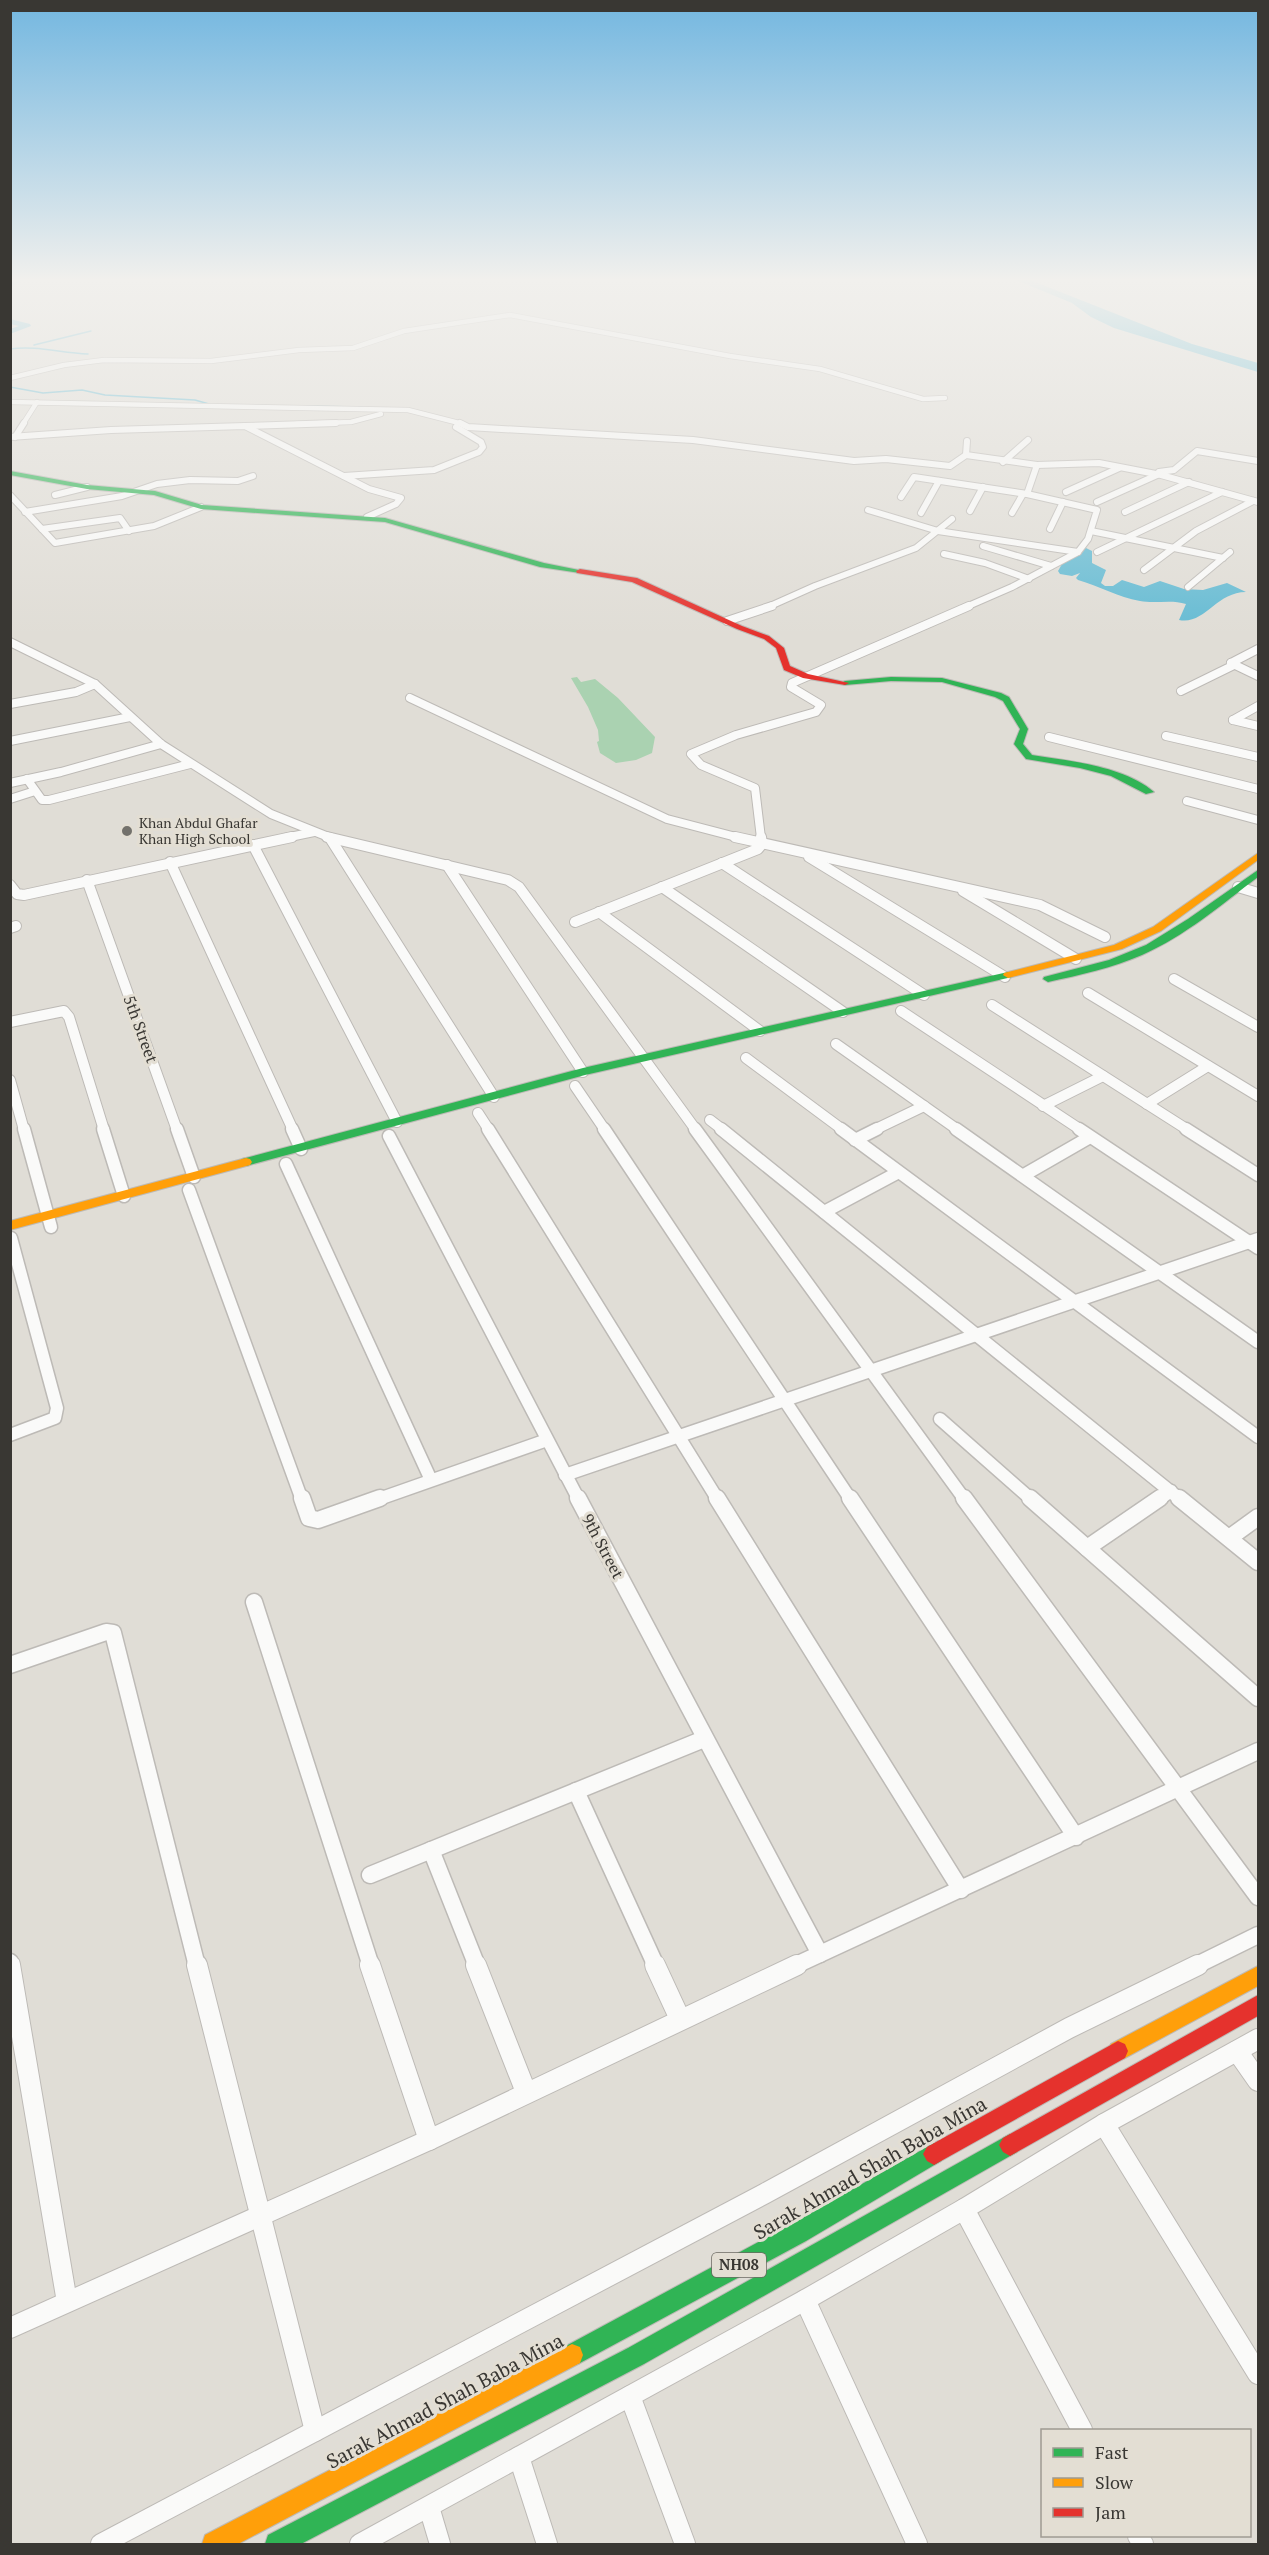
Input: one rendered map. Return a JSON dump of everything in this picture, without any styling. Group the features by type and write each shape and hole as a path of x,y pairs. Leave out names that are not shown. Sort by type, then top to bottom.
{"main road":[{"path":"10,473 87,487 155,493 201,507 250,509 352,519 367,517 414,526 464,544 543,565 634,580 727,621 738,629 771,640 780,648 782,660 787,668 806,676 845,683 942,680 998,695 1006,699 1024,729 1018,744 1029,756 1114,774 1149,792"},
{"path":"11,1238 124,1196 286,1164 478,1113 760,1031 1005,977 1118,947 1157,929 1258,856"},
{"path":"10,1226 50,1222 191,1184 301,1149 583,1072 647,1062 901,1011 1088,970 1133,955 1174,934 1258,873"},
{"name":"Sarak Ahmad Shah Baba Mina","path":"214,2544 645,2317 798,2233 1015,2107 1258,1976"},
{"name":"NH08","path":"278,2544 636,2356 1258,2005"}],"street":[{"path":"917,397 945,398"},
{"path":"10,402 184,407 225,405 325,407 418,411 455,420 468,427 638,435 854,461 886,459 950,466 966,455 1037,465 1093,462 1189,482 1256,502"},
{"path":"13,437 37,402"},
{"path":"13,437 111,430 351,422 380,414 418,411"},
{"path":"343,477 434,470 479,452 483,447 481,442 444,419"},
{"path":"245,426 343,477 369,489 401,498 396,504 367,517"},
{"path":"1003,462 1028,440"},
{"path":"966,455 967,441"},
{"path":"1097,502 1155,474 1174,470 1200,450 1258,461"},
{"path":"917,478 926,463"},
{"path":"1012,513 1025,494 1037,465"},
{"path":"1065,492 1119,468"},
{"path":"25,512 122,496 131,491 183,481 238,481 253,476"},
{"path":"575,922 758,849 762,844 755,788 746,782 701,764 691,754 736,735 816,712 821,705 818,700 791,687 792,683 1029,579 1078,552 1091,531 1097,510 1025,494 917,478 912,478 901,497"},
{"path":"921,513 939,481"},
{"path":"1125,512 1189,482"},
{"path":"55,495 87,487"},
{"path":"970,511 983,487"},
{"path":"1097,552 1222,492"},
{"path":"10,495 55,543 129,531 170,521 201,507"},
{"path":"1050,529 1063,502"},
{"path":"1144,570 1172,546 1204,524 1256,502"},
{"path":"10,506 19,504"},
{"path":"868,510 938,531 1078,552"},
{"path":"42,529 120,518 129,531"},
{"path":"727,621 777,604 815,586 916,548 952,519"},
{"path":"1091,531 1223,558"},
{"path":"960,541 1051,566"},
{"path":"1188,587 1230,552"},
{"path":"944,554 985,563 1029,579"},
{"path":"10,642 95,684 161,744 259,808 330,838 507,880 519,887 872,1373 1258,1897"},
{"path":"1258,648 1231,663 1258,676"},
{"path":"1181,691 1234,665"},
{"path":"10,704 76,692 95,684"},
{"path":"410,698 667,819 762,844 1040,905 1105,937"},
{"path":"1258,706 1233,720 1258,726"},
{"path":"10,741 130,717"},
{"path":"1166,736 1258,757"},
{"path":"1049,737 1258,789"},
{"path":"10,783 161,744"},
{"path":"27,779 42,800 49,800 190,764"},
{"path":"10,799 35,791"},
{"path":"1187,801 1258,820"},
{"path":"10,885 17,894 24,895 314,832"},
{"path":"330,838 494,1097"},
{"path":"253,845 397,1122"},
{"path":"801,852 1005,977"},
{"path":"170,862 301,1149"},
{"path":"722,863 924,995"},
{"path":"447,865 583,1072"},
{"name":"5th Street","path":"87,880 309,1518 318,1520 431,1480"},
{"path":"955,886 1076,959"},
{"path":"662,887 843,1012"},
{"path":"1239,887 1258,893"},
{"path":"599,912 760,1031"},
{"path":"1174,979 1258,1026"},
{"path":"1088,993 1258,1096"},
{"path":"992,1005 1258,1175"},
{"path":"10,1022 64,1011 69,1017 124,1196"},
{"path":"901,1011 1255,1243"},
{"path":"836,1044 1162,1272 1258,1342"},
{"path":"746,1058 897,1173 1258,1437"},
{"path":"1147,1104 1208,1066"},
{"path":"1043,1106 1103,1076"},
{"path":"10,1080 50,1222"},
{"path":"574,1086 1076,1836"},
{"path":"855,1140 924,1106"},
{"path":"478,1113 961,1890"},
{"path":"710,1120 981,1335 1258,1562"},
{"name":"9th Street","path":"389,1136 546,1440 820,1954"},
{"path":"1023,1175 1090,1137"},
{"path":"286,1164 431,1480 546,1440"},
{"path":"824,1212 897,1173"},
{"path":"10,1435 55,1418 57,1408 11,1238"},
{"path":"566,1475 787,1402 1162,1272 1255,1243"},
{"path":"939,1419 1258,1698"},
{"path":"1087,1548 1171,1491"},
{"path":"1229,1538 1258,1516"},
{"path":"254,1602 335,1860 429,2140"},
{"path":"10,1665 106,1632 113,1633 315,2431"},
{"path":"370,1875 704,1739"},
{"path":"10,2328 429,2140 680,2019 1258,1751"},
{"path":"576,1791 680,2019"},
{"path":"431,1850 526,2092"},
{"path":"101,2544 1069,2028 1258,1935"},
{"path":"10,1962 67,2302"},
{"path":"360,2544 805,2300 964,2209 1104,2124 1258,2039"},
{"path":"1237,2051 1258,2081"},
{"path":"1104,2124 1258,2374"},
{"path":"964,2209 1081,2429"},
{"path":"805,2300 917,2544"},
{"path":"630,2396 684,2544"},
{"path":"519,2457 547,2544"},
{"path":"429,2507 440,2544"}],"green space":[{"path":"577,677 581,682 595,679 618,698 655,737 652,753 636,760 616,763 600,753 597,742 599,741 598,730 571,678"}],"water":[{"path":"1084,547 1092,551 1092,563 1106,570 1101,583 1105,586 1113,586 1122,580 1144,587 1160,581 1184,589 1203,590 1227,583 1246,592 1227,597 1196,618 1179,620 1186,604 1132,599 1078,580 1076,578 1080,573 1072,576 1060,574 1058,571 1062,564"}],"waterway":[{"path":"145,397 195,400 209,404"},
{"path":"222,405 362,407"}],"traffic: fast":[{"path":"10,473 87,487 155,493 201,507 385,520 543,565 580,571"},
{"path":"845,683 891,679 942,680 998,695 1006,699 1024,729 1018,744 1029,757 1080,765 1114,774 1149,792"},
{"path":"1048,979 1113,962 1150,947 1192,922 1258,873"},
{"path":"246,1162 583,1072 1008,975"},
{"path":"277,2544 636,2356 1010,2145"},
{"path":"572,2355 798,2233 934,2154"}],"traffic: slow":[{"path":"1008,975 1118,947 1157,929 1258,856"},
{"path":"10,1226 246,1162"},
{"path":"1118,2051 1258,1976"},
{"path":"214,2544 572,2355"}],"traffic: jam":[{"path":"580,571 634,580 733,625 767,637 780,648 787,668 806,676 845,683"},
{"path":"1010,2145 1258,2005"},
{"path":"934,2154 1118,2051"}],"place":[{"name":"Khan Abdul Ghafar Khan High School","path":"127,831"}]}
